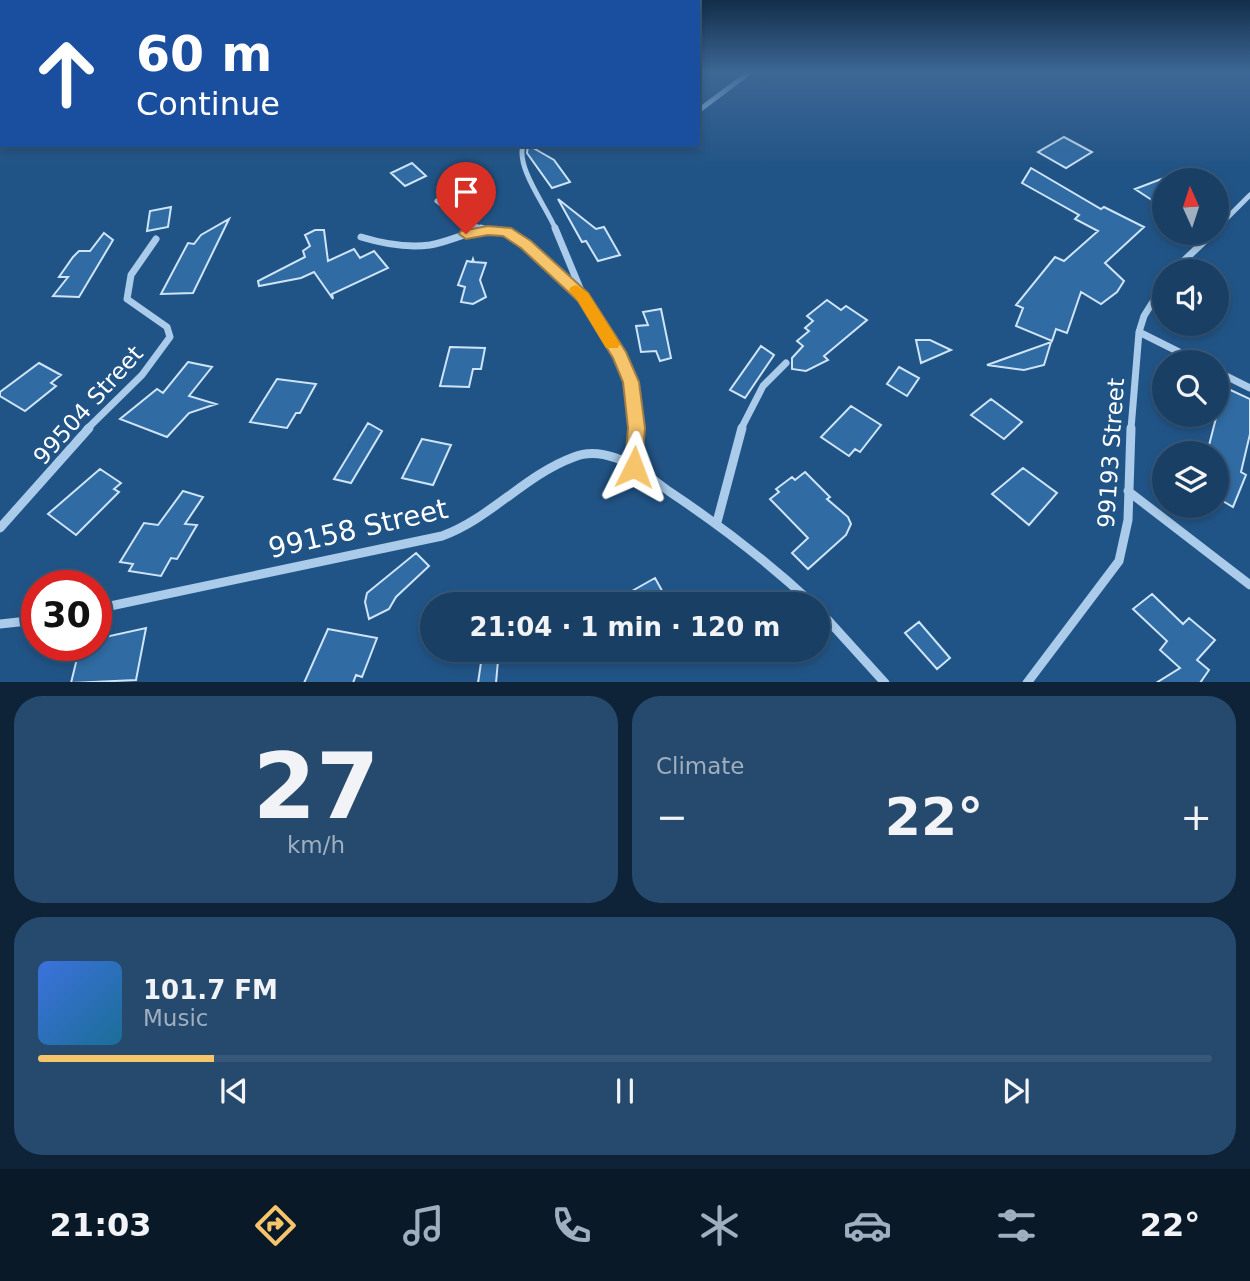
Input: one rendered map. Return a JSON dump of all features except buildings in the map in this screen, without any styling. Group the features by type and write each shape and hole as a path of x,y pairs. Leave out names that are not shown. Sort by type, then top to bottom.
{"street":[{"path":"523,147 520,159 523,168 542,200 574,269 583,297"},
{"path":"1229,216 1250,195"},
{"path":"437,201 468,224 506,232 526,244 583,297 621,356 631,382 636,428 634,467"},
{"path":"362,237 380,243 435,245 488,230"},
{"name":"99504 Street","path":"0,528 39,490 85,431 154,363 165,348 170,337 167,327 127,299 131,275 156,239"},
{"path":"1185,259 1200,245"},
{"name":"99193 Street","path":"1027,682 1119,561 1128,520 1139,332 1152,303"},
{"path":"1139,332 1175,350"},
{"path":"717,522 734,454 747,417 762,387 786,363"},
{"path":"1229,378 1250,388"},
{"name":"99158 Street","path":"112,606 444,536 478,522 569,457 594,453 609,455 634,467 717,522 799,592"},
{"path":"1128,491 1250,585"},
{"path":"0,624 21,622"},
{"path":"830,622 885,682"}],"waterway":[{"path":"700,110 708,104"}],"slow traffic":[{"path":"576,290 612,344"}],"route":[{"path":"466,234 488,230 506,232 526,244 583,297 621,356 631,382 636,428 634,467"}]}
